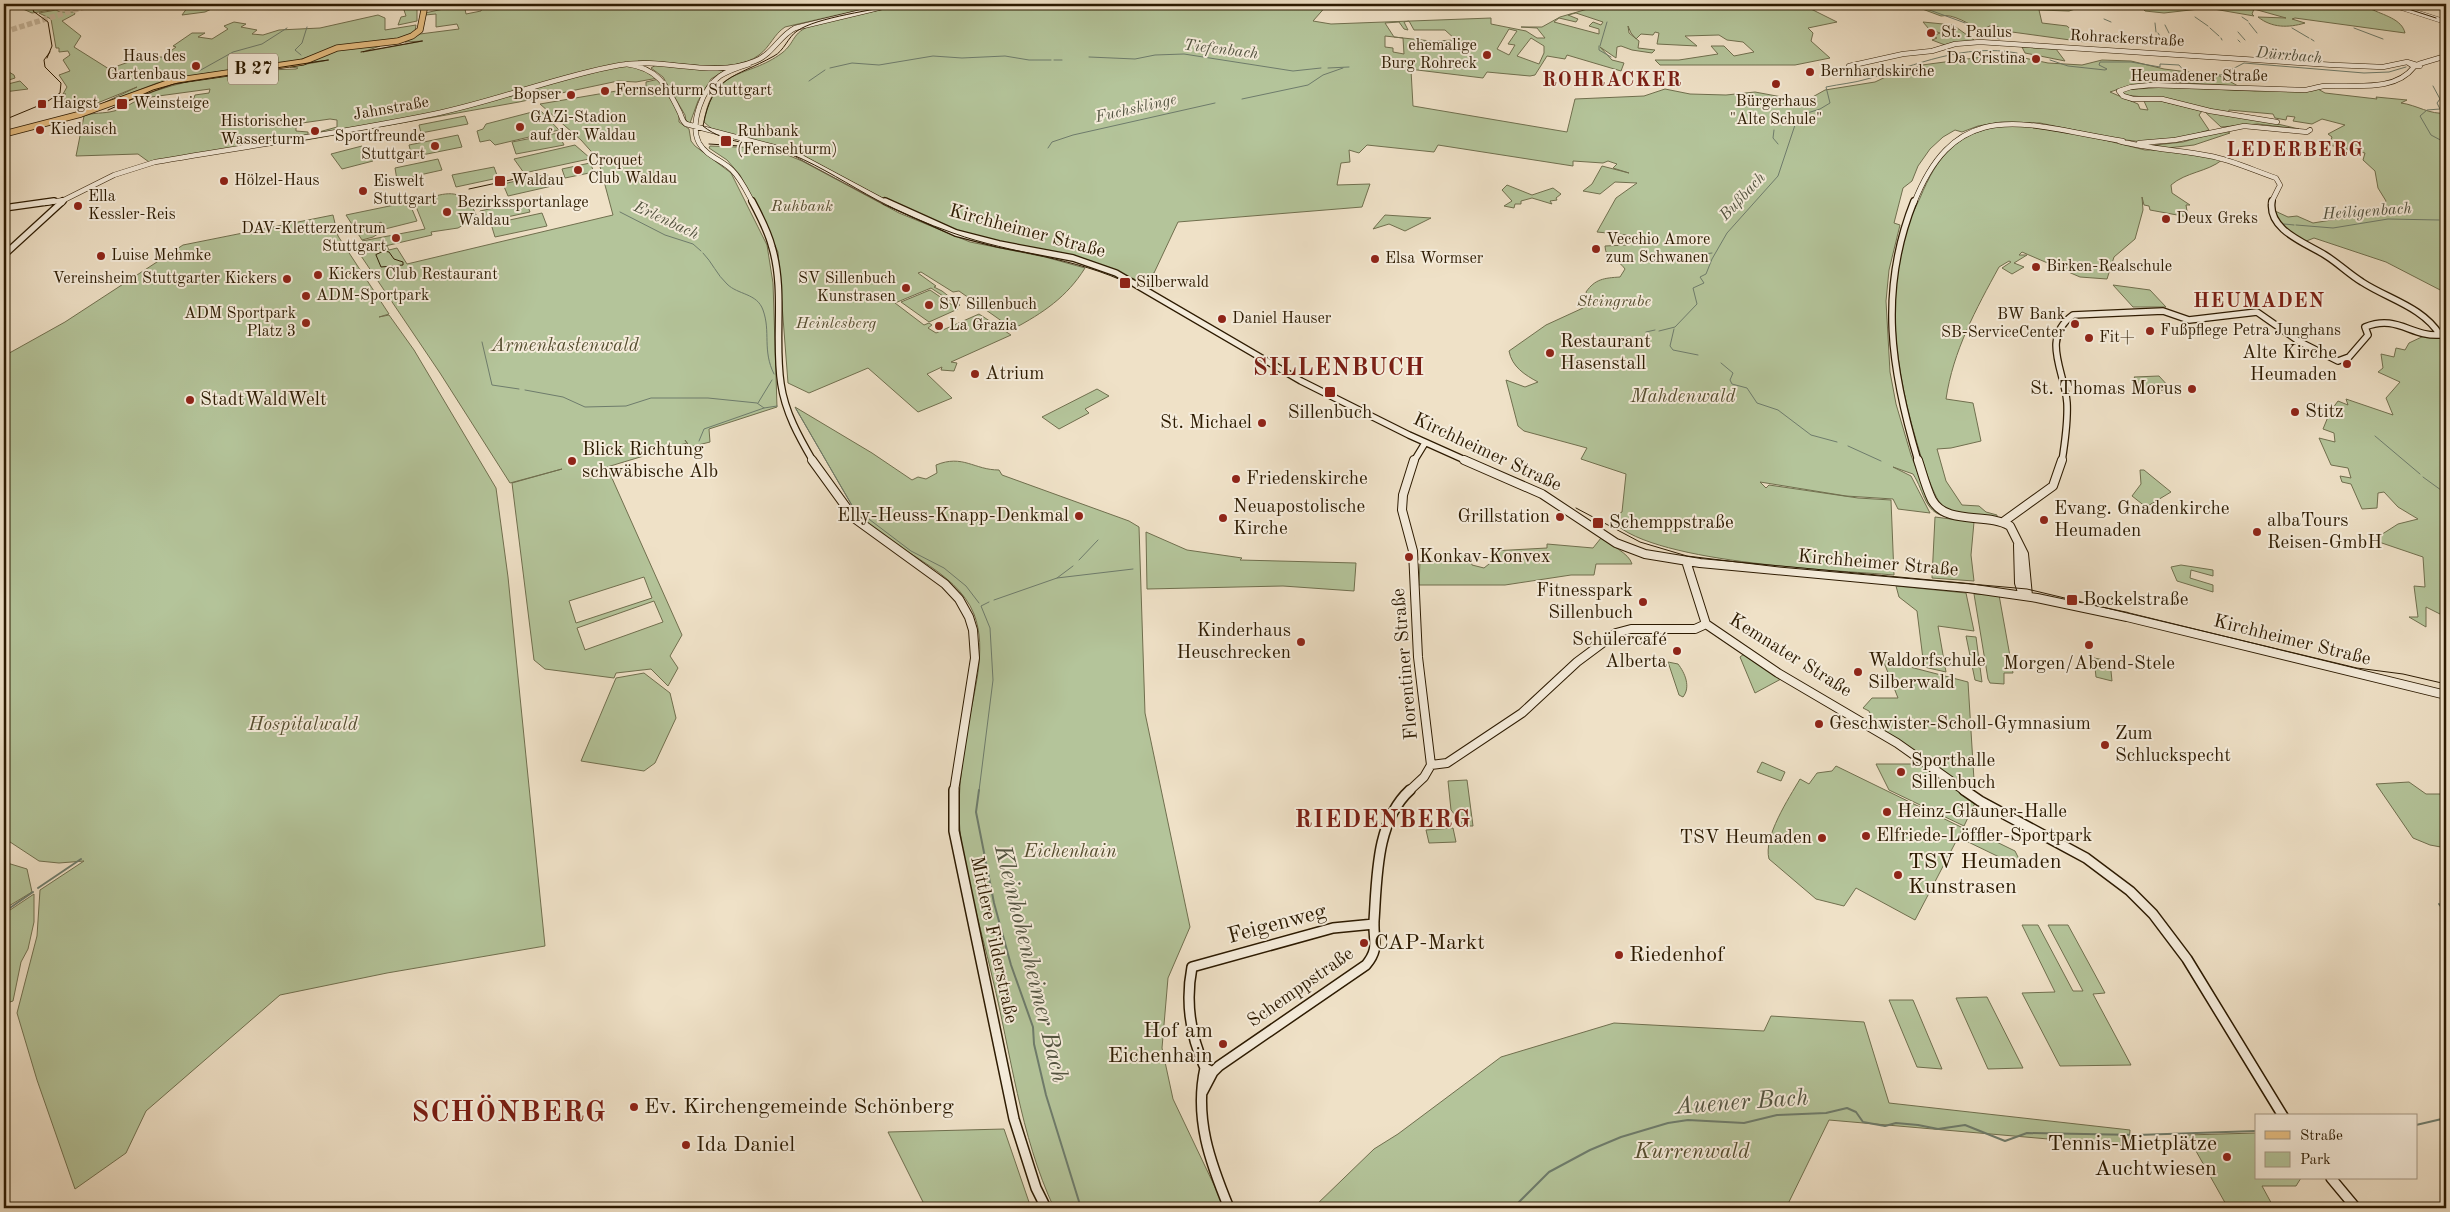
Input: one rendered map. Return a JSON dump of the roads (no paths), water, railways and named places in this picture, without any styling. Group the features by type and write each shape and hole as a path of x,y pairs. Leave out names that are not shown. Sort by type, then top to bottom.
{"main road":[{"name":"B 27","path":"4,134 88,111 173,81 303,62 347,46 402,40 420,31 421,4"},
{"path":"740,65 759,58 770,50 780,34 795,26 890,4"},
{"path":"698,145 692,136 701,105 716,80 726,72 750,64 771,53 782,36 795,28 895,4"},
{"path":"2390,4 2446,24"},
{"path":"2395,4 2446,24"},
{"name":"Rohrackerstraße","path":"1849,66 1903,54 1932,51 1955,44 1980,42 2107,48 2383,67 2413,64 2446,56"},
{"name":"Jahnstraße","path":"696,68 733,64 759,58"},
{"path":"626,64 645,67 661,78 680,110 683,123 695,127"},
{"name":"Jahnstraße","path":"4,208 64,200 114,175 155,162 435,114 626,64 725,68"},
{"path":"612,67 645,67 656,64"},
{"path":"698,145 695,127 704,92 725,68 750,64"},
{"name":"Heumadener Straße","path":"2141,146 2175,142 2242,126 2273,126 2307,132 2310,130 2277,122 2210,111 2162,99 2133,99 2123,96 2119,91 2126,88 2155,86 2294,91 2326,86 2358,85 2403,78 2410,74 2413,64"},
{"path":"2032,124 2141,146 2201,154 2276,178 2280,186 2272,199 2272,209 2274,217 2287,233 2325,254 2366,285 2420,315 2438,330 2440,335 2432,336 2399,324 2376,323 2365,327 2368,335 2366,339 2355,347 2349,357 2338,361 2294,338 2260,312 2183,320 2167,311 2078,314 2070,317 2062,324 2055,342 2067,403 2059,475 2051,489 2014,515 2013,520 2005,523 1948,514 1936,507 1930,494 1904,412 1892,345 1891,288 1902,231 1913,202 1935,158 1946,146 1964,134 1990,126 2032,124"},
{"name":"Kirchheimer Straße","path":"695,127 790,151 903,211 956,233 999,244 1073,258 1116,274 1302,381 1425,442 1550,498 1616,542 1645,554 1700,563 2003,592 2120,616 2446,695"},
{"path":"697,136 700,132 708,131"},
{"name":"Mittlere Filderstraße","path":"698,145 736,174 766,229 771,244 777,283 781,384 786,410 794,424 838,499 851,517 865,530 944,583 960,601 970,618 975,650 954,784 954,831 1014,1119 1036,1188 1046,1208"},
{"path":"4,255 55,211 64,200"},
{"name":"Florentiner Straße","path":"1425,442 1416,455 1403,495 1403,518 1414,560 1418,657 1431,765"},
{"path":"2005,523 2012,529 2018,545 2024,554 2025,596"},
{"path":"2018,545 2019,583 2025,596"},
{"path":"1431,765 1446,763 1522,713 1576,662 1616,633 1631,629 1695,629 1706,624 1686,561"},
{"path":"1691,576 1693,568 1700,563"},
{"path":"2003,592 2012,590 2019,583"},
{"name":"Kemnater Straße","path":"1706,624 1778,674 1897,743 1980,801 2103,869 2130,891 2154,914 2187,959 2282,1114"},
{"name":"Schemppstraße","path":"1209,1070 1225,1062 1366,965 1373,956 1376,940 1374,924 1380,861 1390,816 1398,801 1424,777 1431,765"},
{"name":"Feigenweg","path":"1209,1070 1190,1025 1187,1007 1192,967 1333,928 1374,924"},
{"path":"1209,1070 1202,1093 1203,1137 1229,1208"},
{"path":"2333,1180 2356,1208"}],"waterway":[{"name":"Dürrbach","path":"1913,4 1968,24 1999,39"},
{"path":"2195,17 2208,26"},
{"path":"2242,17 2248,21"},
{"path":"2104,19 2111,22"},
{"path":"1600,46 1607,22"},
{"path":"2155,23 2156,32"},
{"path":"2249,23 2257,33"},
{"path":"2165,25 2169,33"},
{"path":"301,55 295,50 302,43 307,27"},
{"path":"199,71 233,52 262,44 287,28"},
{"path":"2210,28 2219,36"},
{"path":"2292,28 2309,38"},
{"path":"2354,28 2383,39"},
{"path":"2238,32 2245,40"},
{"path":"2158,33 2163,41"},
{"path":"1599,46 1599,50 1611,57"},
{"name":"Bußbach","path":"1659,331 1675,327 1697,304 1693,288 1704,283 1700,277 1706,274 1727,233 1778,176 1798,116 1820,109 1830,103 1826,87 1862,80 1959,53 1978,51 2017,53"},
{"name":"Tiefenbach","path":"1089,57 1135,59 1155,55 1184,54 1293,71 1321,68"},
{"name":"Tiefenbach","path":"830,68 852,63 879,65 933,56 962,58 1005,56 1029,60 1051,60"},
{"name":"Tiefenbach","path":"1054,60 1062,60"},
{"name":"Dürrbach","path":"2050,60 2068,66 2105,70 2107,69 2099,65 2100,62 2131,62 2160,67 2160,64 2179,65 2185,72 2221,75 2244,63 2364,73 2389,72 2406,67"},
{"name":"Tiefenbach","path":"1385,63 1395,64"},
{"name":"Tiefenbach","path":"1328,68 1349,67"},
{"path":"1242,99 1308,85 1323,75 1343,68"},
{"name":"Tiefenbach","path":"809,81 825,70"},
{"path":"2433,86 2440,99 2437,103 2440,109 2427,110 2420,116 2431,135 2446,143"},
{"name":"Fuchsklinge","path":"1048,148 1052,142 1073,135 1215,103"},
{"path":"1774,130 1773,138 1778,144"},
{"name":"Erlenbach","path":"620,212 665,235 693,244 701,251"},
{"name":"Heiligenbach","path":"2296,225 2333,228 2388,219 2439,220"},
{"name":"Heiligenbach","path":"2284,224 2294,225"},
{"name":"Erlenbach","path":"703,253 720,277 731,288 752,297 760,304 765,318 768,357 774,374"},
{"path":"1661,256 1683,257 1712,253"},
{"name":"Bußbach","path":"1674,329 1670,346 1673,350 1698,355"},
{"name":"Bußbach","path":"1646,332 1655,330"},
{"name":"Kleinhohenheimer Bach","path":"482,342 492,385 519,389"},
{"name":"Bußbach","path":"1721,363 1733,373 1730,380 1732,384 1747,388 1757,403 1778,410 1811,435 1837,442"},
{"path":"758,403 772,380"},
{"name":"Kleinhohenheimer Bach","path":"525,390 563,397 585,407 626,406 651,398 708,398 757,403 764,408"},
{"name":"Kleinhohenheimer Bach","path":"764,408 777,406"},
{"path":"699,441 704,429 764,408"},
{"name":"Kleinhohenheimer Bach","path":"796,409 853,507 911,551 944,568 966,586 979,603"},
{"path":"2375,436 2420,474"},
{"name":"Bußbach","path":"1848,446 1881,461"},
{"path":"2423,477 2445,493"},
{"path":"1079,560 1098,540"},
{"path":"1057,578 1073,566"},
{"path":"1057,578 1133,569"},
{"path":"994,600 1057,578"},
{"name":"Kleinhohenheimer Bach","path":"979,791 993,680 990,628 981,606 989,602"},
{"name":"Kleinhohenheimer Bach","path":"979,790 976,812 994,903 1011,965 1033,1027 1034,1044 1046,1095 1081,1208"},
{"path":"38,888 81,859"},
{"path":"4,912 33,892"},
{"path":"2439,904 2446,913"},
{"name":"Auener Bach","path":"1513,1208 1549,1172 1590,1150 1621,1137 1668,1123 1688,1120 1744,1123 1777,1115 1826,1113 1847,1108 1856,1112 1863,1122 1885,1126 1896,1123 1918,1125 1938,1129 1965,1125 2005,1141 2027,1133 2137,1135 2255,1131"},
{"name":"Auener Bach","path":"2418,1125 2446,1118"}],"tunnel":[{"path":"4,32 94,4"}],"tram line":[{"path":"37,4 33,11 48,22 52,46 49,54"},
{"path":"901,4 847,14 806,26 797,31 777,54 727,80 719,87 707,109 703,126 735,141 793,155 895,209 943,230 998,246 1088,268 1132,285"},
{"path":"2393,4 2436,18"},
{"path":"361,52 422,41"},
{"path":"4,120 45,103 60,93 61,83 45,67 44,60 49,54"},
{"path":"47,58 49,54"},
{"path":"108,110 153,90 178,83 328,60"},
{"path":"709,144 740,146"},
{"path":"469,189 515,179"},
{"path":"384,251 389,252 394,259 403,262 403,265 381,267 376,255 384,251"},
{"path":"1576,508 1640,542 1687,556 1779,567 2027,589 2357,668 2403,674 2446,684"}],"place":[{"name":"St. Paulus","path":"1931,33"},
{"name":"ehemalige Burg Rohreck","path":"1487,55"},
{"name":"Da Cristina","path":"2036,59"},
{"name":"Haus des Gartenbaus","path":"196,66"},
{"name":"Bernhardskirche","path":"1810,72"},
{"name":"Bürgerhaus \"Alte Schule\"","path":"1776,84"},
{"name":"Fernsehturm Stuttgart","path":"605,91"},
{"name":"Bopser","path":"571,95"},
{"name":"Haigst","path":"42,104"},
{"name":"Weinsteige","path":"122,104"},
{"name":"GAZi-Stadion auf der Waldau","path":"520,127"},
{"name":"Kiedaisch","path":"40,130"},
{"name":"Historischer Wasserturm","path":"315,131"},
{"name":"Ruhbank (Fernsehturm)","path":"726,141"},
{"name":"Sportfreunde Stuttgart","path":"435,146"},
{"name":"Croquet Club Waldau","path":"578,170"},
{"name":"Hölzel-Haus","path":"224,181"},
{"name":"Waldau","path":"500,181"},
{"name":"Eiswelt Stuttgart","path":"363,191"},
{"name":"Ella Kessler-Reis","path":"78,206"},
{"name":"Bezirkssportanlage Waldau","path":"447,212"},
{"name":"Deux Greks","path":"2166,219"},
{"name":"DAV-Kletterzentrum Stuttgart","path":"396,238"},
{"name":"Vecchio Amore zum Schwanen","path":"1596,249"},
{"name":"Luise Mehmke","path":"101,256"},
{"name":"Elsa Wormser","path":"1375,259"},
{"name":"Birken-Realschule","path":"2036,267"},
{"name":"Kickers Club Restaurant","path":"318,275"},
{"name":"Vereinsheim Stuttgarter Kickers","path":"287,279"},
{"name":"Silberwald","path":"1125,283"},
{"name":"SV Sillenbuch Kunstrasen","path":"906,288"},
{"name":"ADM-Sportpark","path":"306,296"},
{"name":"SV Sillenbuch","path":"929,305"},
{"name":"Daniel Hauser","path":"1222,319"},
{"name":"ADM Sportpark Platz 3","path":"306,323"},
{"name":"BW Bank SB-ServiceCenter","path":"2075,324"},
{"name":"La Grazia","path":"939,326"},
{"name":"Fußpflege Petra Junghans","path":"2150,331"},
{"name":"Fit+","path":"2089,338"},
{"name":"Restaurant Hasenstall","path":"1550,353"},
{"name":"Alte Kirche Heumaden","path":"2347,364"},
{"name":"Atrium","path":"975,374"},
{"name":"St. Thomas Morus","path":"2192,389"},
{"name":"Sillenbuch","path":"1330,392"},
{"name":"StadtWaldWelt","path":"190,400"},
{"name":"Stitz","path":"2295,412"},
{"name":"St. Michael","path":"1262,423"},
{"name":"Blick Richtung schwäbische Alb","path":"572,461"},
{"name":"Friedenskirche","path":"1236,479"},
{"name":"Elly-Heuss-Knapp-Denkmal","path":"1079,516"},
{"name":"Grillstation","path":"1560,517"},
{"name":"Neuapostolische Kirche","path":"1223,518"},
{"name":"Evang. Gnadenkirche Heumaden","path":"2044,520"},
{"name":"Schemppstraße","path":"1598,523"},
{"name":"albaTours Reisen-GmbH","path":"2257,532"},
{"name":"Konkav-Konvex","path":"1409,557"},
{"name":"Bockelstraße","path":"2072,600"},
{"name":"Fitnesspark Sillenbuch","path":"1643,602"},
{"name":"Kinderhaus Heuschrecken","path":"1301,642"},
{"name":"Morgen/Abend-Stele","path":"2089,645"},
{"name":"Schülercafé Alberta","path":"1677,651"},
{"name":"Waldorfschule Silberwald","path":"1858,672"},
{"name":"Geschwister-Scholl-Gymnasium","path":"1819,724"},
{"name":"Zum Schluckspecht","path":"2105,745"},
{"name":"Sporthalle Sillenbuch","path":"1901,772"},
{"name":"Heinz-Glauner-Halle","path":"1887,812"},
{"name":"Elfriede-Löffler-Sportpark","path":"1866,836"},
{"name":"TSV Heumaden","path":"1822,838"},
{"name":"TSV Heumaden Kunstrasen","path":"1898,875"},
{"name":"CAP-Markt","path":"1364,943"},
{"name":"Riedenhof","path":"1619,955"},
{"name":"Hof am Eichenhain","path":"1223,1044"},
{"name":"Ev. Kirchengemeinde Schönberg","path":"634,1107"},
{"name":"Ida Daniel","path":"686,1145"},
{"name":"Tennis-Mietplätze Auchtwiesen","path":"2227,1157"}],"district":[{"name":"ROHRACKER","path":"1612,81"},
{"name":"LEDERBERG","path":"2295,151"},
{"name":"HEUMADEN","path":"2259,302"},
{"name":"SILLENBUCH","path":"1339,369"},
{"name":"RIEDENBERG","path":"1383,821"},
{"name":"SCHÖNBERG","path":"509,1113"}],"park label":[{"name":"Ruhbank","path":"802,207"},
{"name":"Steingrube","path":"1614,302"},
{"name":"Heinlesberg","path":"836,324"},
{"name":"Armenkastenwald","path":"565,346"},
{"name":"Mahdenwald","path":"1683,397"},
{"name":"Hospitalwald","path":"303,725"},
{"name":"Eichenhain","path":"1070,852"},
{"name":"Kurrenwald","path":"1692,1152"}]}
